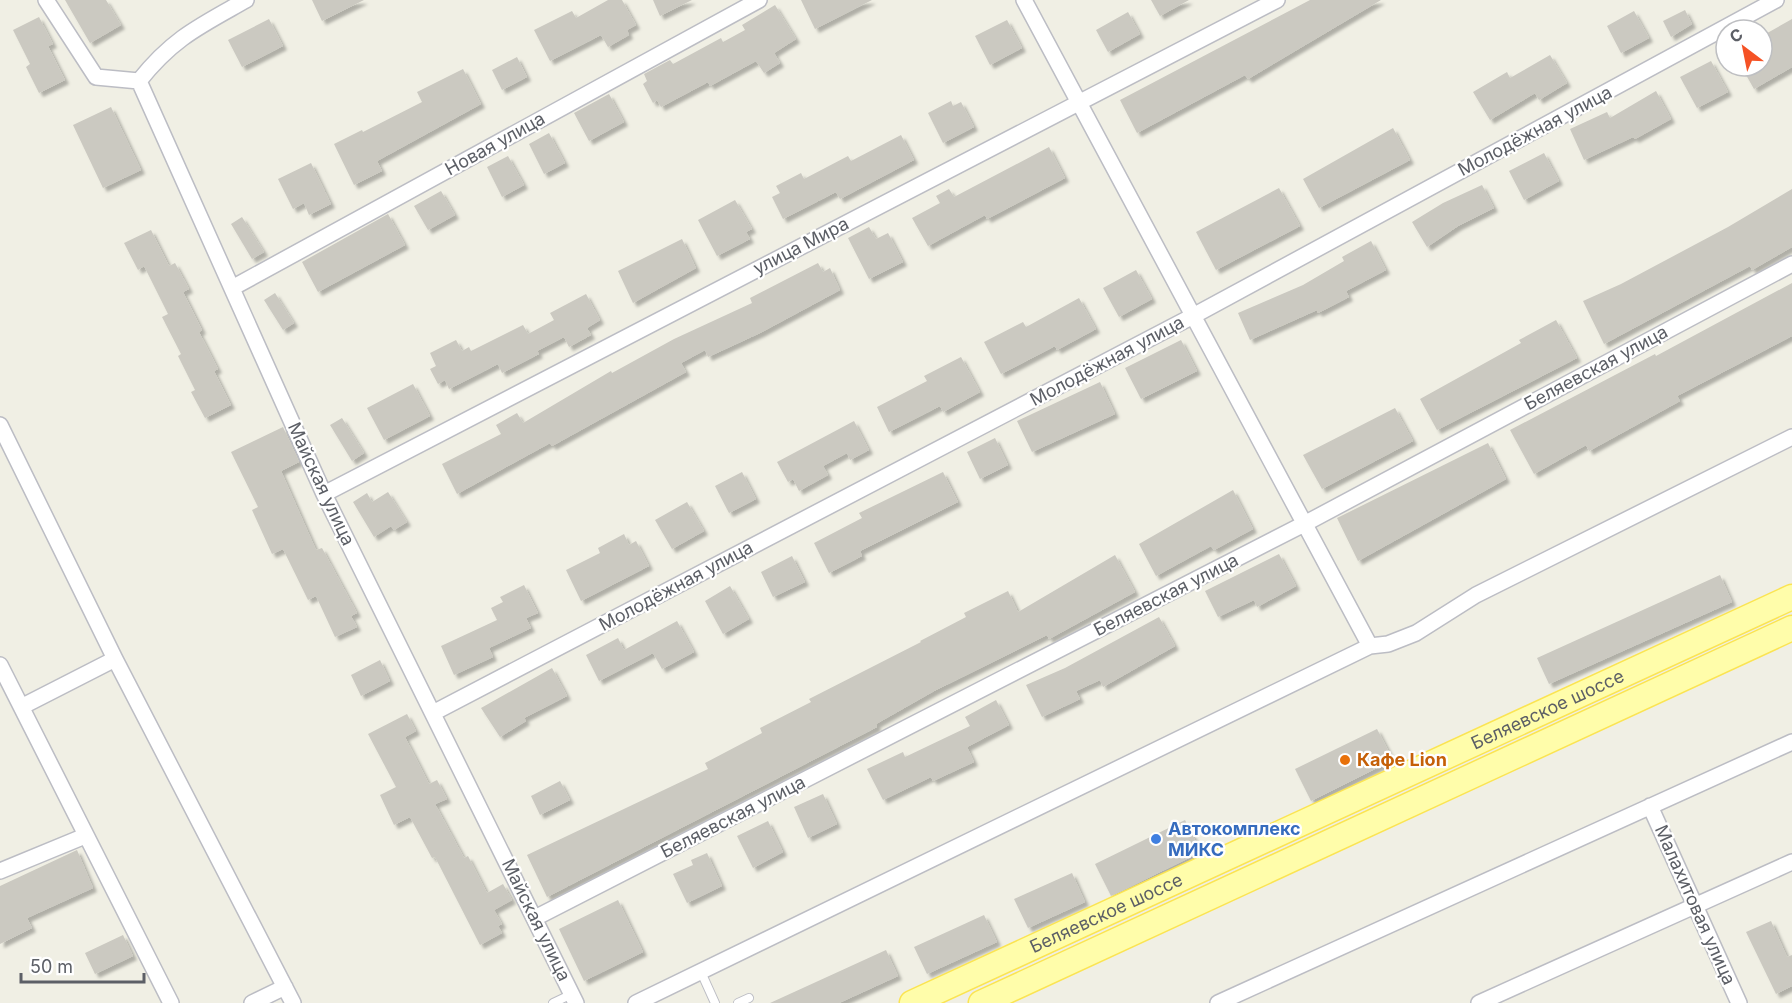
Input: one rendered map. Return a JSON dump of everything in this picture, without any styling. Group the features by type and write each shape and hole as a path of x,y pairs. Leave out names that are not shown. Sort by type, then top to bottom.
{"main road":[{"name":"Беляевское шоссе","path":"912,1003 1792,597"},
{"name":"Беляевское шоссе","path":"981,1003 1792,628"}],"street":[{"path":"46,0 96,77 140,81 160,54 183,36 246,0"},
{"name":"Новая улица","path":"232,288 759,0"},
{"path":"1024,0 1370,646"},
{"name":"улица Мира","path":"324,494 1278,0"},
{"name":"Молодёжная улица","path":"433,713 1193,316 1776,0"},
{"name":"Майская улица","path":"140,81 324,494 536,918 574,999"},
{"name":"Беляевская улица","path":"536,918 1306,524 1792,264"},
{"path":"0,425 115,659 293,1003"},
{"path":"636,1003 1370,646 1388,644 1416,633 1476,595 1792,437"},
{"path":"23,706 115,659"},
{"path":"0,665 23,706 85,836 171,1003"},
{"path":"1218,1003 1792,742"},
{"name":"Малахитовая улица","path":"1650,806 1739,1003"},
{"path":"0,871 85,836"},
{"path":"1479,1003 1792,862"},
{"path":"252,1003 285,987"}],"lane":[{"path":"701,972 715,1003"},
{"path":"738,1003 749,998"},
{"path":"553,1003 574,999"}],"building":[{"path":"65,0 106,0 121,25 90,43"},
{"path":"312,0 364,0 322,21"},
{"path":"608,0 622,0 636,25 627,30 629,35 608,47 601,35 550,61 534,30 572,11 576,18"},
{"path":"653,0 692,0 660,16"},
{"path":"801,0 872,0 815,29"},
{"path":"1151,0 1189,0 1160,16"},
{"path":"1310,0 1381,0 1248,79 1245,75 1137,133 1120,100"},
{"path":"775,5 796,39 774,53 780,63 764,73 756,61 710,86 708,82 661,107 657,100 653,103 643,84 647,81 644,74 670,60 673,64 721,38 723,42 745,30 742,25"},
{"path":"1685,10 1692,24 1671,37 1663,21"},
{"path":"1634,11 1649,38 1621,53 1607,26"},
{"path":"1128,12 1140,34 1108,52 1096,30"},
{"path":"39,17 53,44 48,46 65,80 39,93 26,67 30,64 13,30"},
{"path":"269,19 283,46 242,67 228,40"},
{"path":"1792,19 1792,67 1774,77 1774,29"},
{"path":"1007,20 1022,48 990,65 975,36"},
{"path":"1550,55 1567,83 1539,100 1535,93 1490,120 1473,92 1507,72 1510,78"},
{"path":"517,57 527,77 502,90 492,70"},
{"path":"1711,61 1714,66 1714,78 1720,78 1728,92 1697,108 1680,77"},
{"path":"463,69 481,104 377,161 382,171 354,185 334,144 422,102 417,92"},
{"path":"1748,78 1773,78 1754,89"},
{"path":"1656,91 1671,119 1635,139 1633,137 1584,160 1570,129 1607,112 1610,118"},
{"path":"609,94 624,122 589,141 574,113"},
{"path":"951,101 953,106 961,102 974,127 943,143 928,113"},
{"path":"111,107 141,170 103,188 73,125"},
{"path":"1393,128 1410,160 1319,208 1303,179"},
{"path":"549,133 565,163 544,174 529,144"},
{"path":"901,135 914,160 840,199 836,192 783,219 772,197 780,193 776,186 801,173 804,179 848,156 851,161"},
{"path":"1049,147 1065,178 987,219 985,215 928,246 912,218 940,203 936,196 949,189 954,197"},
{"path":"1544,153 1559,181 1524,200 1509,171"},
{"path":"508,156 524,185 502,197 487,167"},
{"path":"311,163 331,204 309,215 304,203 293,209 278,179"},
{"path":"1482,185 1494,208 1458,226 1427,247 1412,222 1443,203"},
{"path":"1279,188 1300,226 1216,270 1196,232"},
{"path":"1792,189 1792,247 1752,270 1750,266 1604,344 1583,301 1621,284 1728,227"},
{"path":"441,191 455,215 428,230 414,206"},
{"path":"735,200 752,229 746,232 750,239 717,256 698,220"},
{"path":"388,214 405,245 318,292 302,262"},
{"path":"242,217 264,252 252,259 231,224"},
{"path":"869,227 876,239 888,233 903,262 869,279 848,238"},
{"path":"151,230 169,266 175,263 189,289 183,292 202,330 199,332 218,369 214,371 231,405 205,418 191,392 195,390 178,356 181,354 162,317 168,314 144,266 138,270 124,243"},
{"path":"682,239 696,268 633,303 618,271"},
{"path":"1371,241 1386,270 1346,291 1349,297 1318,313 1317,310 1250,340 1238,313 1303,285 1344,261 1342,257"},
{"path":"818,263 823,272 830,268 840,290 760,333 708,357 705,350 681,363 686,372 552,446 550,443 457,494 442,464 501,434 496,425 517,413 523,423 611,371 612,373 674,339 752,303 750,298"},
{"path":"1136,270 1152,299 1119,317 1103,288"},
{"path":"1792,283 1792,336 1677,396 1680,401 1589,451 1586,445 1534,474 1510,430 1655,354 1656,356"},
{"path":"275,293 294,323 283,330 264,300"},
{"path":"586,294 600,320 587,328 591,335 569,347 564,337 537,351 539,354 502,373 498,364 449,389 445,380 438,384 430,369 436,366 430,353 456,340 462,351 469,347 471,351 523,325 528,334 554,320 550,313"},
{"path":"1079,298 1096,329 1057,350 1055,346 1001,374 984,342 1023,322 1026,327"},
{"path":"1556,320 1577,358 1437,430 1420,399 1521,343 1519,340"},
{"path":"1181,340 1197,371 1141,399 1125,368"},
{"path":"961,357 980,392 943,412 940,406 889,432 877,407 927,381 924,376"},
{"path":"1100,382 1115,414 1032,452 1017,421"},
{"path":"413,384 430,416 384,440 367,408"},
{"path":"1395,408 1413,441 1322,489 1303,455"},
{"path":"342,418 364,453 352,461 330,425"},
{"path":"854,421 869,450 850,460 847,453 823,466 828,475 799,491 793,479 788,482 777,462"},
{"path":"283,427 299,462 281,471 316,550 322,548 357,613 351,616 357,627 335,637 316,596 308,600 283,549 272,554 252,510 258,507 231,452"},
{"path":"995,438 1008,465 980,479 967,452"},
{"path":"1488,443 1506,479 1358,561 1337,518"},
{"path":"742,472 756,499 729,513 715,486"},
{"path":"943,472 958,502 860,551 862,556 829,573 814,543 862,518 859,513"},
{"path":"1233,490 1253,529 1214,550 1211,546 1156,576 1139,544"},
{"path":"388,492 407,522 394,530 391,526 374,537 353,502 367,493 372,502"},
{"path":"687,502 704,531 672,549 655,520"},
{"path":"624,534 629,545 636,541 649,566 581,601 566,570 600,553 598,548"},
{"path":"1279,554 1296,586 1257,607 1254,600 1218,617 1205,591"},
{"path":"1115,555 1135,592 1049,639 1047,635 934,691 876,724 877,727 547,897 527,855 708,769 705,763 762,733 760,728 811,702 809,699 966,617 964,613 1008,591 1018,612"},
{"path":"792,556 805,582 773,597 761,572"},
{"path":"1720,575 1732,602 1549,684 1537,658"},
{"path":"524,585 538,613 526,618 531,628 489,648 493,657 454,675 441,646 497,620 491,608 503,602 500,597"},
{"path":"730,586 749,619 723,634 705,601"},
{"path":"1159,617 1175,646 1103,687 1100,680 1076,691 1080,699 1042,717 1026,685 1065,668"},
{"path":"677,621 694,652 662,669 653,653 599,681 586,655 618,638 624,650"},
{"path":"380,660 390,681 361,696 351,675"},
{"path":"552,668 567,696 524,718 526,721 500,737 481,708"},
{"path":"996,700 1009,725 967,747 974,762 933,781 931,777 883,800 867,769 903,752 905,757 970,726 965,717"},
{"path":"407,714 416,731 405,737 429,784 437,780 447,799 435,804 464,858 468,856 487,893 503,884 512,900 494,910 502,924 498,926 502,933 480,945 435,857 432,858 410,817 394,825 380,795 396,787 368,734"},
{"path":"1377,729 1393,760 1311,801 1295,769"},
{"path":"560,781 570,800 540,815 531,796"},
{"path":"823,794 837,824 808,838 794,807"},
{"path":"1185,820 1201,852 1111,896 1095,864"},
{"path":"768,821 783,852 753,868 737,836"},
{"path":"77,850 93,888 27,918 32,928 0,944 0,886"},
{"path":"707,853 722,886 687,903 673,874 693,865 691,860"},
{"path":"1072,873 1085,902 1028,928 1014,899"},
{"path":"618,900 643,952 584,981 559,929"},
{"path":"984,915 997,942 927,974 914,947"},
{"path":"1771,921 1787,957 1792,955 1792,986 1776,994 1746,932"},
{"path":"123,935 133,956 95,974 85,953"},
{"path":"886,950 898,976 839,1003 770,1003"}],"place":[{"name":"Кафе Lion","path":"1345,760"},
{"name":"Автокомплекс МИКС","path":"1156,839"}]}
